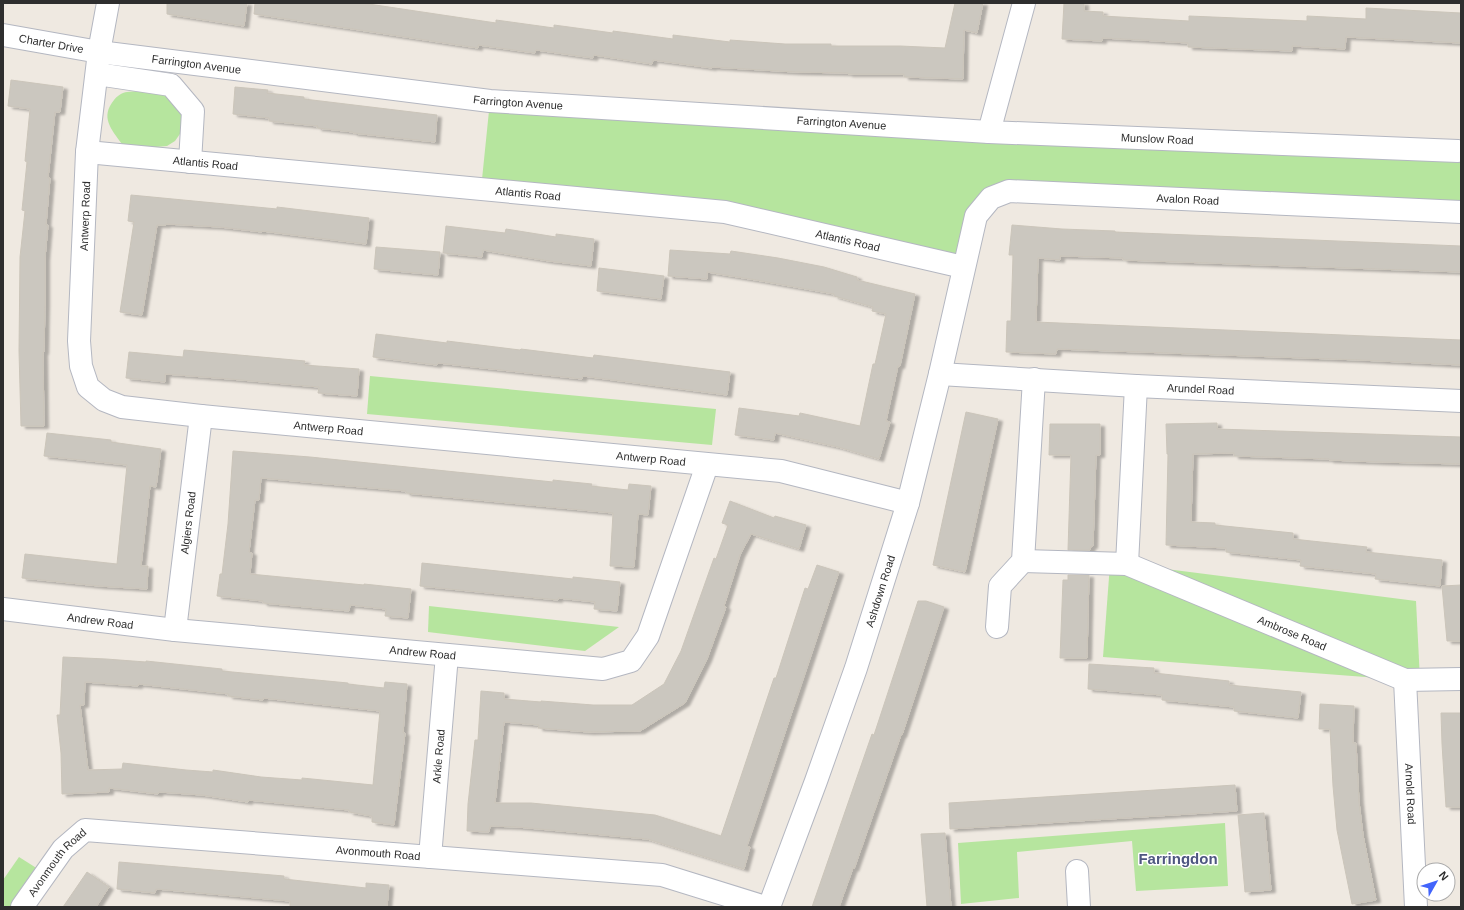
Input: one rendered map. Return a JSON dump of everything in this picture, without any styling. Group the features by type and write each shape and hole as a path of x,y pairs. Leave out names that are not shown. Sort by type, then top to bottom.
{"street":[{"path":"99,52 108,3"},
{"path":"989,132 1024,3"},
{"name":"Charter Drive","path":"3,36 99,52"},
{"name":"Antwerp Road","path":"99,52 87,152 79,341 81,366 88,387 104,400 122,407 200,416 781,471 908,503"},
{"name":"Farrington Avenue","path":"99,52 490,101 989,132"},
{"path":"97,74 171,85 193,111 190,162"},
{"name":"Munslow Road","path":"989,132 1458,151"},
{"name":"Atlantis Road","path":"87,152 725,212 964,267"},
{"name":"Avalon Road","path":"964,267 976,216 991,198 1009,191 1461,212"},
{"name":"Ashdown Road","path":"769,907 816,781 853,675 908,503 940,374 964,267"},
{"name":"Arundel Road","path":"940,374 1136,386 1461,401"},
{"path":"997,626 1000,586 1023,561 1034,379"},
{"path":"1127,564 1136,386"},
{"name":"Algiers Road","path":"175,630 200,416"},
{"name":"Andrew Road","path":"3,609 175,630 603,669 631,661 648,636 707,465"},
{"name":"Ambrose Road","path":"1023,561 1127,564 1405,680 1461,679"},
{"name":"Arkle Road","path":"430,857 447,655"},
{"name":"Arnold Road","path":"1405,680 1416,907"},
{"name":"Avonmouth Road","path":"22,907 63,849 85,830 662,874 765,907"},
{"path":"1077,870 1079,907"}],"green space":[{"path":"146,91 165,94 182,111 182,131 175,141 167,146 144,148 122,144 109,123 107,117 108,112 110,106 117,97 125,92"},
{"path":"490,101 1461,151 1461,212 991,198 963,267 725,212 481,189"},
{"path":"370,376 716,409 712,445 367,414"},
{"path":"1110,564 1127,564 1416,601 1420,680 1103,657"},
{"path":"429,606 619,627 585,651 428,632"},
{"path":"1225,823 1228,886 1136,891 1132,841 1017,852 1019,898 961,904 958,843"},
{"path":"19,857 38,869 11,907 3,907 3,880"}],"building":[{"path":"167,3 247,3 244,26 167,14"},
{"path":"255,3 362,3 496,23 496,20 554,28 554,25 673,39 673,35 730,42 730,40 785,44 831,44 831,46 900,46 945,48 955,3 983,3 977,33 964,30 963,79 904,77 904,74 848,74 712,68 653,60 652,64 594,55 593,58 536,50 535,53 478,45 478,48 254,14"},
{"path":"1064,3 1084,3 1084,11 1103,12 1103,16 1189,21 1189,16 1307,21 1307,16 1366,19 1366,8 1461,13 1461,43 1346,37 1345,49 1292,46 1292,51 1188,47 1188,43 1141,40 1102,38 1102,41 1062,39"},
{"path":"11,80 63,87 60,112 55,112 48,178 50,178 46,225 48,225 45,258 43,352 44,426 21,426 19,351 20,257 25,211 22,210 30,109 8,106"},
{"path":"235,87 268,90 267,93 304,97 304,99 437,115 435,142 353,133 317,128 318,126 269,121 269,118 233,114"},
{"path":"131,195 277,209 277,207 369,218 366,244 220,227 166,224 157,225 142,315 120,312 134,222 128,221"},
{"path":"1012,225 1115,232 1461,246 1461,272 1123,260 1123,258 1095,257 1060,256 1060,260 1038,258 1036,322 1461,340 1461,365 1057,349 1056,354 1006,352 1007,321 1011,321 1013,255 1009,255"},
{"path":"446,226 505,233 506,229 556,237 556,234 594,239 591,266 549,261 483,250 482,257 443,253"},
{"path":"376,247 440,252 438,275 374,269"},
{"path":"670,250 730,254 731,251 778,258 824,267 857,277 857,280 915,294 900,366 898,366 886,421 890,422 879,459 838,447 775,433 774,440 735,435 739,408 799,416 800,413 860,426 873,364 875,364 886,314 872,311 873,307 834,296 834,294 762,281 707,272 707,279 668,276"},
{"path":"599,268 664,276 661,299 597,291"},
{"path":"376,334 593,358 594,355 730,372 727,395 583,376 582,379 438,363 437,365 373,357"},
{"path":"184,350 305,361 304,365 359,369 357,396 318,393 319,387 230,379 165,374 165,382 126,378 129,352 183,357"},
{"path":"966,412 998,419 965,572 933,565"},
{"path":"1217,423 1217,429 1461,437 1461,464 1234,456 1234,453 1193,454 1191,522 1215,523 1215,525 1293,533 1293,539 1367,547 1366,552 1442,560 1440,586 1375,579 1376,574 1300,566 1301,560 1226,552 1226,548 1166,545 1168,454 1166,424"},
{"path":"1050,424 1100,424 1100,455 1096,455 1093,546 1091,546 1090,550 1068,550 1071,455 1049,455"},
{"path":"47,433 111,440 111,442 161,449 156,487 150,486 141,566 148,566 147,589 99,586 22,578 25,554 117,564 127,465 44,456"},
{"path":"233,451 310,457 553,482 553,480 628,490 629,484 651,486 648,515 638,514 634,567 610,566 613,513 406,493 406,491 261,478 259,500 255,500 249,552 252,553 250,574 411,589 408,618 385,616 386,609 350,605 349,611 263,603 263,601 217,596 220,574 222,574 228,524"},
{"path":"730,501 774,518 775,516 806,525 799,549 751,534 740,555 724,606 726,607 707,659 685,703 640,731 589,732 538,728 539,725 504,722 495,803 531,803 655,815 721,836 774,678 776,678 805,588 808,589 817,565 839,572 747,846 750,847 744,869 647,839 517,827 490,826 489,832 467,831 468,804 475,740 478,740 481,691 504,693 504,699 593,705 632,705 664,684 681,651 714,558 716,559 728,525 722,523"},
{"path":"422,563 573,579 573,577 620,582 617,611 594,609 595,602 558,598 558,600 420,586"},
{"path":"1068,575 1089,575 1087,658 1060,658 1063,580 1068,580"},
{"path":"1461,585 1461,641 1447,641 1442,586"},
{"path":"918,601 926,601 944,607 902,735 839,907 812,907 872,734 874,735"},
{"path":"63,657 146,661 222,669 222,671 348,683 384,688 385,682 407,684 403,733 405,733 394,825 372,822 372,816 349,812 349,810 248,800 248,802 202,795 159,792 158,794 109,788 109,792 62,794 61,753 57,715 60,715","holes":["85,682 138,686 138,684 229,694 228,696 263,700 263,698 380,711 373,785 302,778 302,780 261,777 213,770 213,772 186,770 123,763 122,769 88,770 80,705 84,705"]},
{"path":"1089,664 1154,668 1154,673 1229,681 1229,685 1301,692 1298,718 1234,711 1234,707 1162,700 1162,695 1088,689"},
{"path":"1320,704 1354,706 1353,743 1356,743 1359,802 1363,835 1376,900 1352,904 1337,830 1330,729 1319,729"},
{"path":"1441,713 1461,713 1461,807 1446,807"},
{"path":"1235,785 1237,811 950,829 949,803"},
{"path":"1264,813 1271,890 1245,892 1238,815"},
{"path":"945,833 951,907 927,907 921,834"},
{"path":"119,862 284,876 284,879 366,888 366,883 389,885 387,907 290,907 290,901 156,889 155,893 117,889"},
{"path":"87,872 109,887 96,907 63,907"}],"district":[{"name":"Farringdon","path":"1178,858"}]}
